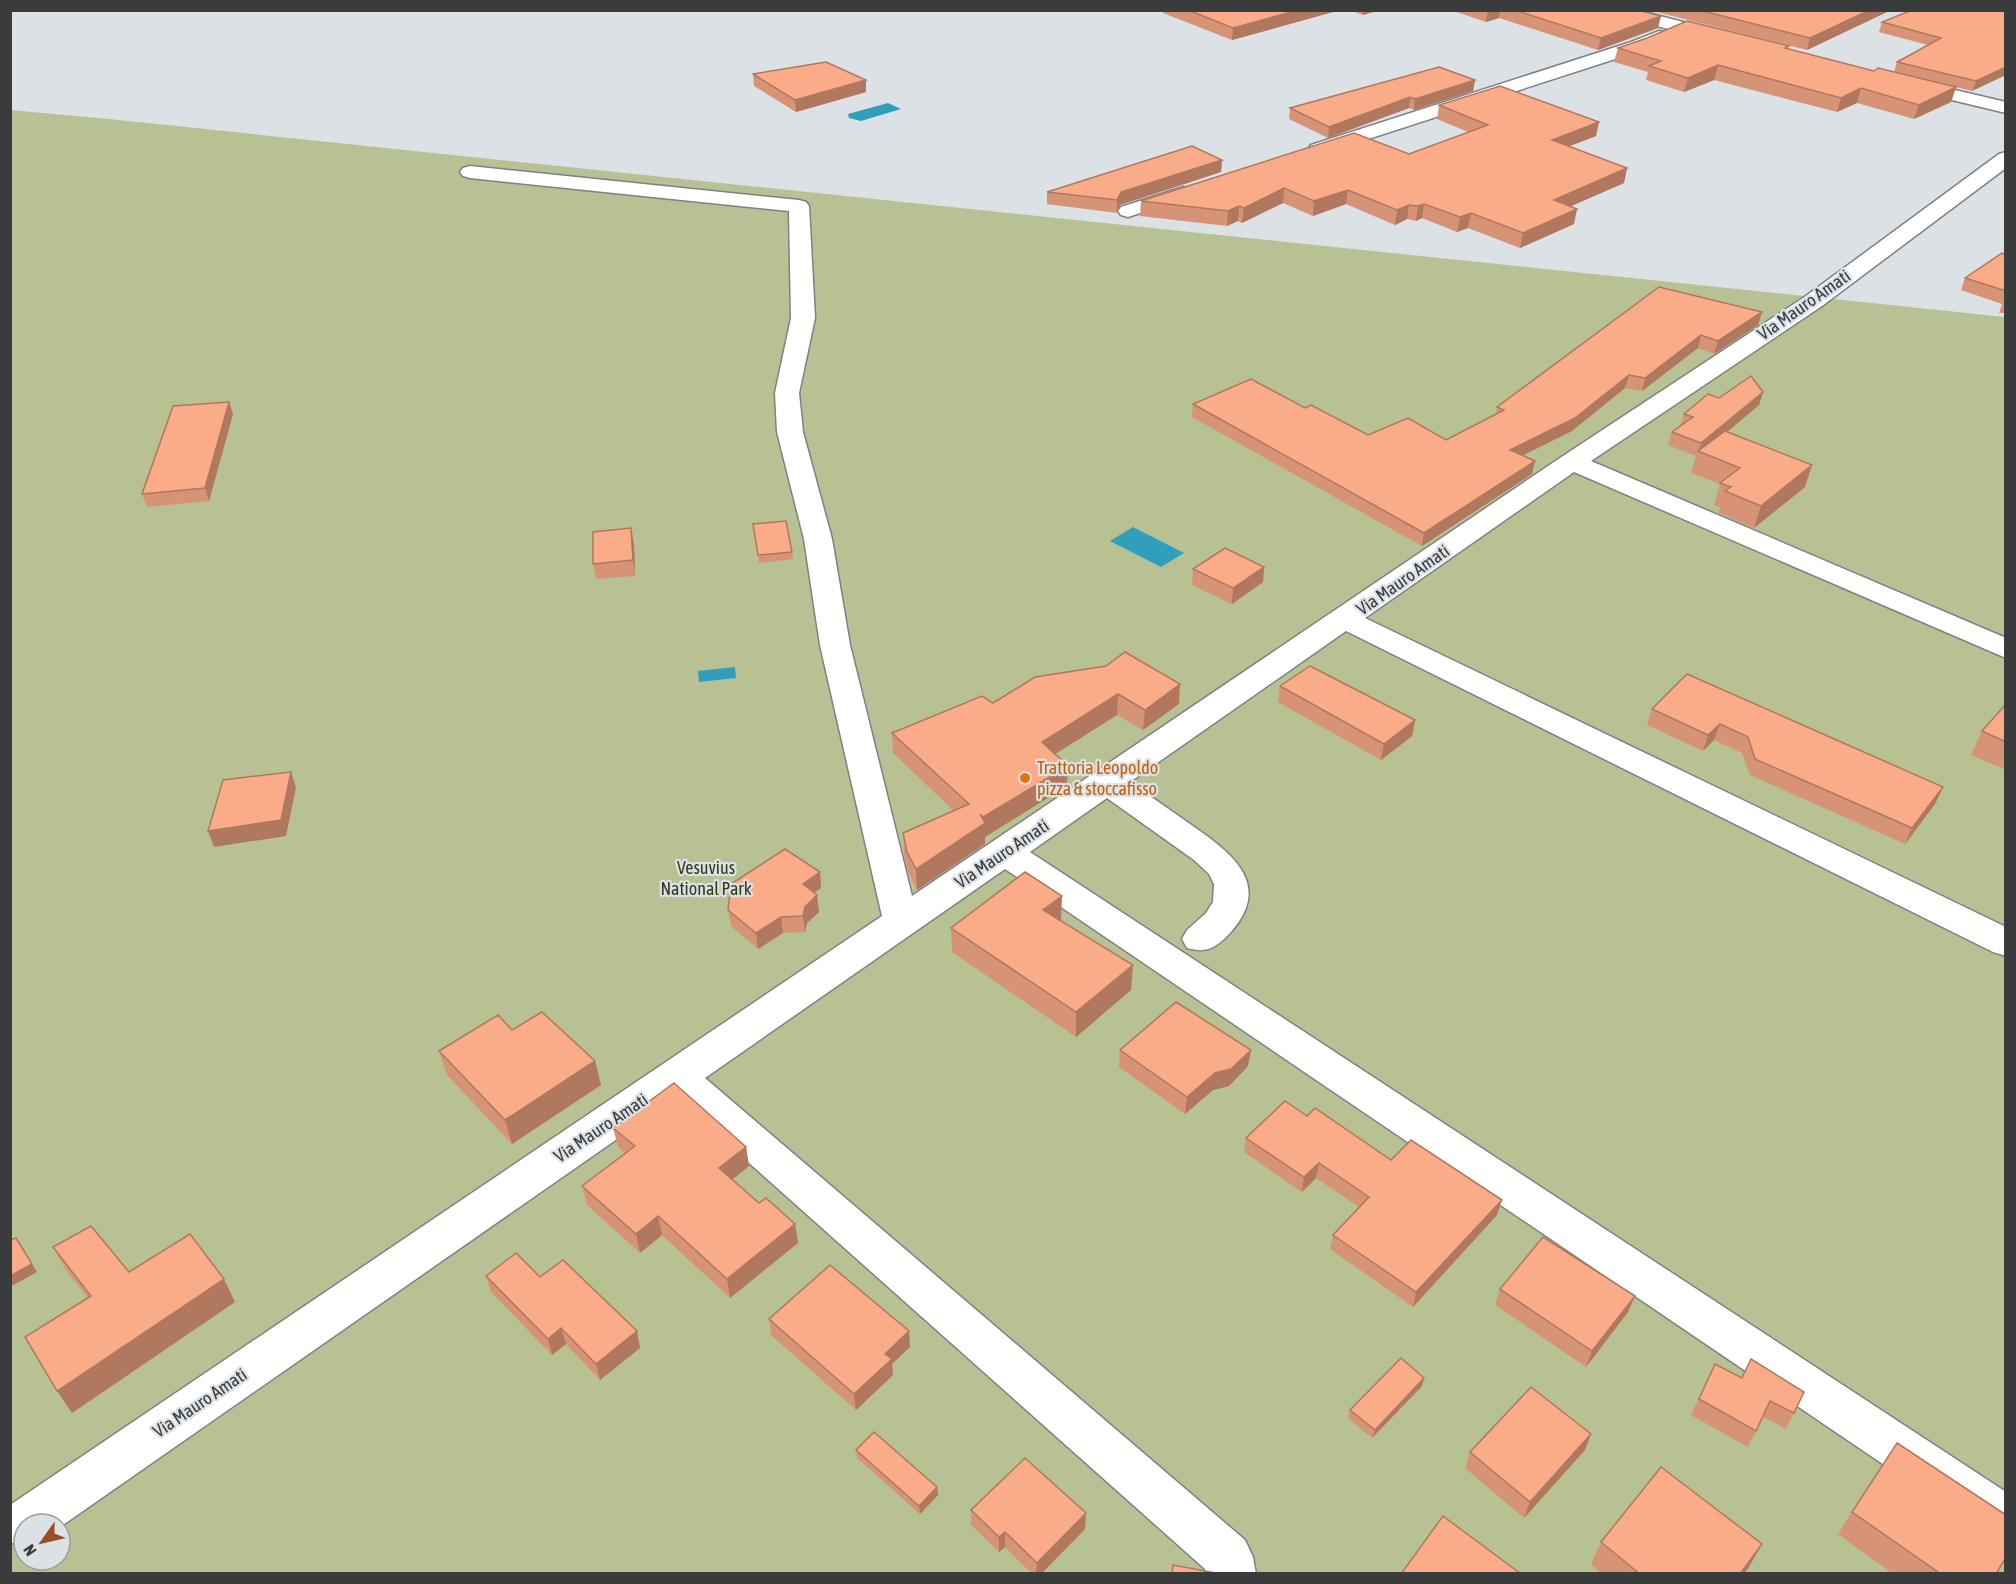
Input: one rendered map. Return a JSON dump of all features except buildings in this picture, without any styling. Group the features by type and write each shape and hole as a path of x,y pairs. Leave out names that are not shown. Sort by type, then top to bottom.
{"street":[{"path":"1616,10 1648,19 1677,19 1733,40"},
{"path":"1298,156 1637,46 1677,19"},
{"path":"1892,80 2006,108"},
{"path":"1949,95 2006,116"},
{"name":"Via Mauro Amati","path":"41,1512 901,922 1346,620 1572,462 1814,301 2006,158"},
{"path":"470,172 800,206 802,318 787,393 790,432 818,539 836,645 901,922"},
{"path":"1128,211 1196,189"},
{"path":"1572,462 2006,649"},
{"path":"1346,620 2006,943"},
{"path":"1108,782 1206,852 1224,868 1231,884 1230,902 1219,922 1200,939"},
{"path":"1005,852 2006,1520"},
{"path":"677,1076 1228,1557 1231,1574"}],"green space":[{"name":"Vesuvius National Park","path":"10,110 2005,317 2005,1573 11,1573"}],"water":[{"path":"888,103 901,109 861,121 849,118 848,114"},
{"path":"1133,527 1184,553 1161,567 1110,541"},
{"path":"735,667 736,678 699,682 698,671"}],"place":[{"name":"Trattoria Leopoldo pizza & stoccafisso","path":"1025,778"}]}
